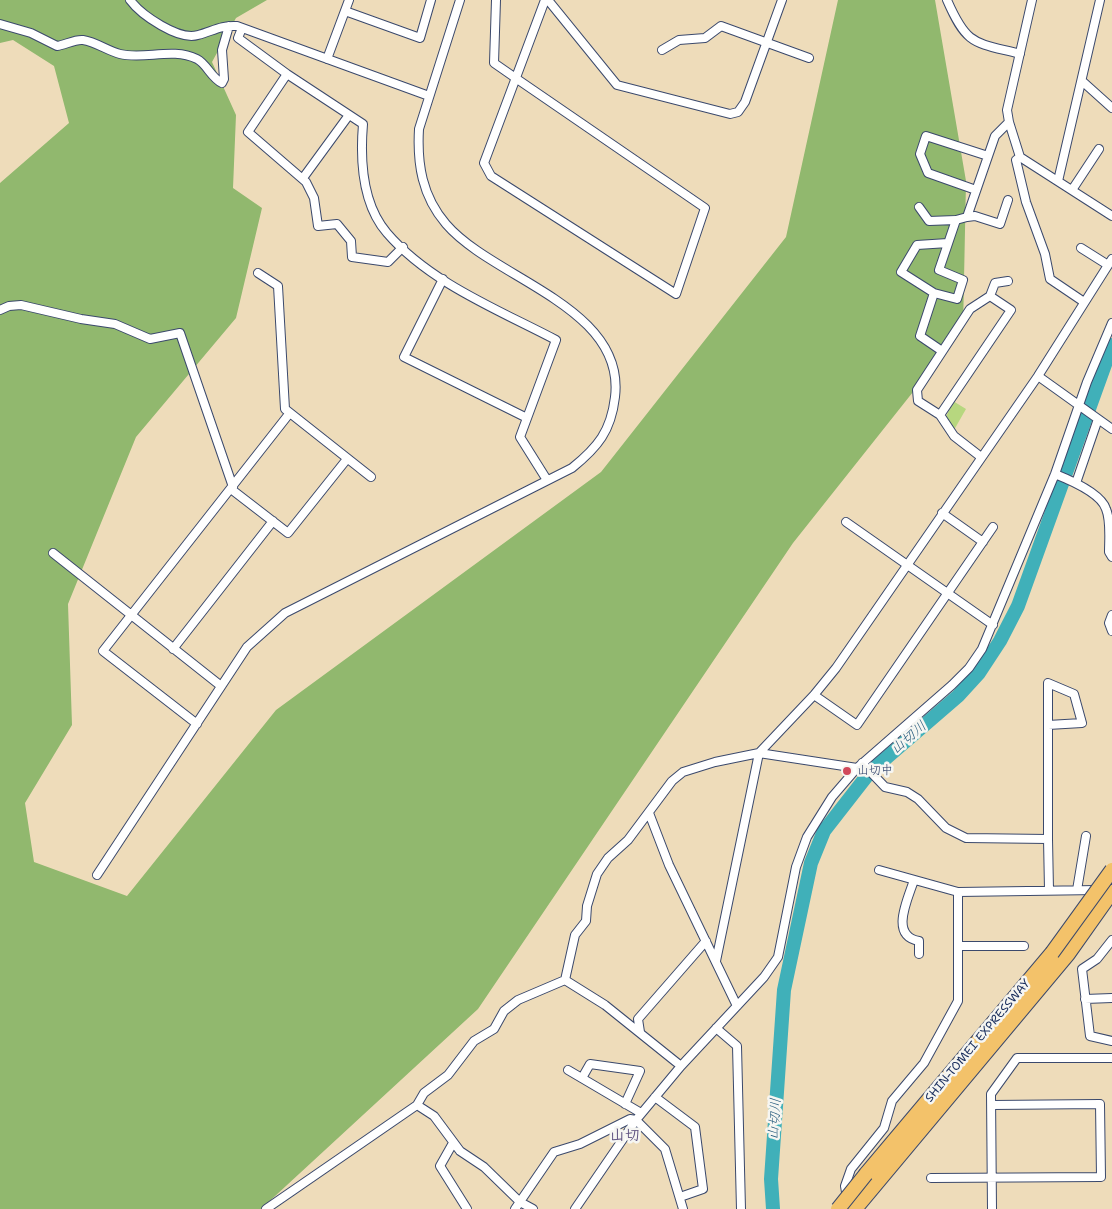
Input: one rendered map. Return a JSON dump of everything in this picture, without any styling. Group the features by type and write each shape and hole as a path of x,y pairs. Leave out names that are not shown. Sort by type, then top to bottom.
{"highway":[{"name":"SHIN-TOMEI EXPRESSWAY","path":"854,1209 872,1178 1052,953 1112,870"},
{"name":"SHIN-TOMEI EXPRESSWAY","path":"838,1209 872,1178 1068,954 1112,891"}],"street":[{"path":"130,0 147,18 162,26 191,36 229,26 242,28 430,96"},
{"path":"327,58 348,0"},
{"path":"344,11 420,38 432,0"},
{"path":"97,875 247,647 284,613 572,468 593,451 605,433 613,413 616,393 610,357 599,338 575,313 468,244 446,224 435,210 422,182 418,147 419,129 460,0"},
{"path":"496,0 494,63 517,79 705,208 676,294 491,176 484,163 517,79 547,0"},
{"path":"547,0 617,86 730,114 742,109 782,0"},
{"path":"948,0 965,35 982,44 1020,54"},
{"path":"1032,0 1007,110 1020,157 1112,216"},
{"path":"1058,181 1100,0"},
{"path":"0,24 31,33 57,46 82,40 118,54 144,55 168,53 190,56 203,63 218,81 222,82 224,79 222,50 229,26"},
{"path":"662,50 679,40 705,38 721,26 809,58"},
{"path":"242,28 238,38 287,74 363,124 362,168 375,211 386,232 443,279 556,340 520,437 546,480"},
{"path":"287,74 248,132 303,178 314,198 318,226 337,224 351,241 352,258 388,262 403,247"},
{"path":"1082,81 1112,108"},
{"path":"303,178 349,115"},
{"path":"966,217 995,136 1009,122"},
{"path":"976,190 928,173 920,154 926,136 988,156"},
{"path":"1072,190 1099,149"},
{"path":"1020,157 1016,160 1026,202 1045,254 1050,279 1084,302"},
{"path":"919,207 930,222 975,216 1000,224 1008,200"},
{"path":"948,243 917,245 901,272 934,293 956,298 963,280 939,270 956,220"},
{"path":"716,961 759,753 814,695 836,668 1038,376 1110,262 1081,248"},
{"path":"258,273 278,286 285,408 289,414 371,478"},
{"path":"443,279 404,357 527,418"},
{"path":"981,456 954,436 940,415 918,402 916,390 970,308 990,296 995,283 1008,280"},
{"path":"934,293 920,336 942,351"},
{"path":"940,415 1011,310 990,296"},
{"path":"0,310 9,306 21,305 81,319 115,324 150,339 180,333 232,488 288,533 347,459"},
{"path":"575,1209 636,1120 655,1096 737,1006 778,957 796,867 807,838 832,797 862,766 970,668 982,649 1057,474 1081,408 1087,382 1112,323"},
{"path":"1038,376 1112,429"},
{"path":"197,724 103,651 289,414"},
{"path":"1075,482 1096,418"},
{"path":"1057,474 1075,482 1106,506 1110,517 1109,552 1112,556"},
{"path":"942,513 983,542"},
{"path":"173,649 273,521"},
{"path":"846,522 993,626"},
{"path":"814,695 856,725 994,527"},
{"path":"53,554 221,686"},
{"path":"1112,615 1108,623 1112,632"},
{"path":"1048,725 1082,723 1074,694 1048,684 1048,716 1048,725 1048,839 1049,890"},
{"path":"565,980 575,935 586,921 587,906 597,874 608,858 628,840 672,781 683,772 715,762 759,753 862,766 885,787 907,792 918,799 946,828 966,838 1048,839"},
{"path":"649,813 669,865 737,1006"},
{"path":"1077,890 1086,836"},
{"path":"879,870 958,892 1112,891"},
{"path":"914,880 902,924 903,933 909,939 919,941 919,954"},
{"path":"854,1209 845,1195 851,1169 884,1128 892,1101 924,1063 958,1001 958,892"},
{"path":"1112,940 1098,959 1082,970 1090,1036 1112,1041"},
{"path":"640,1032 638,1019 706,941"},
{"path":"959,946 1024,946"},
{"path":"565,980 605,1005 681,1066"},
{"path":"266,1209 417,1105 424,1093 448,1074 474,1041 494,1028 504,1012 518,1000 565,980"},
{"path":"1085,998 1112,998"},
{"path":"716,1028 737,1046 742,1209"},
{"path":"992,1209 992,1094 1017,1058 1112,1058"},
{"path":"582,1078 590,1064 640,1071 625,1104"},
{"path":"568,1070 641,1114"},
{"path":"655,1096 695,1127 703,1189 680,1197"},
{"path":"931,1178 1101,1177 1100,1104 992,1105"},
{"path":"417,1105 434,1116 460,1151 484,1167 518,1206 533,1209"},
{"path":"518,1206 554,1152 580,1144 630,1119 636,1120 665,1149 683,1209"},
{"path":"453,1143 440,1166 467,1209"}],"green space":[{"path":"0,0 267,0 236,18 212,62 236,115 233,188 262,208 236,318 136,437 68,604 72,725 25,803 34,862 127,896 276,710 601,472 786,237 838,0 935,0 966,181 963,329 793,543 478,1009 261,1209 0,1209 0,183 69,123 54,66 13,40 0,43"},
{"path":"953,401 966,409 954,430 945,419"}],"waterway":[{"name":"山切川","path":"773,1209 771,1179 784,990 811,863 824,831 870,772 958,696 979,673 1000,641 1018,606 1112,345"}],"place":[{"name":"山切中","path":"847,771"}],"district":[{"name":"山切","path":"625,1136"}]}
